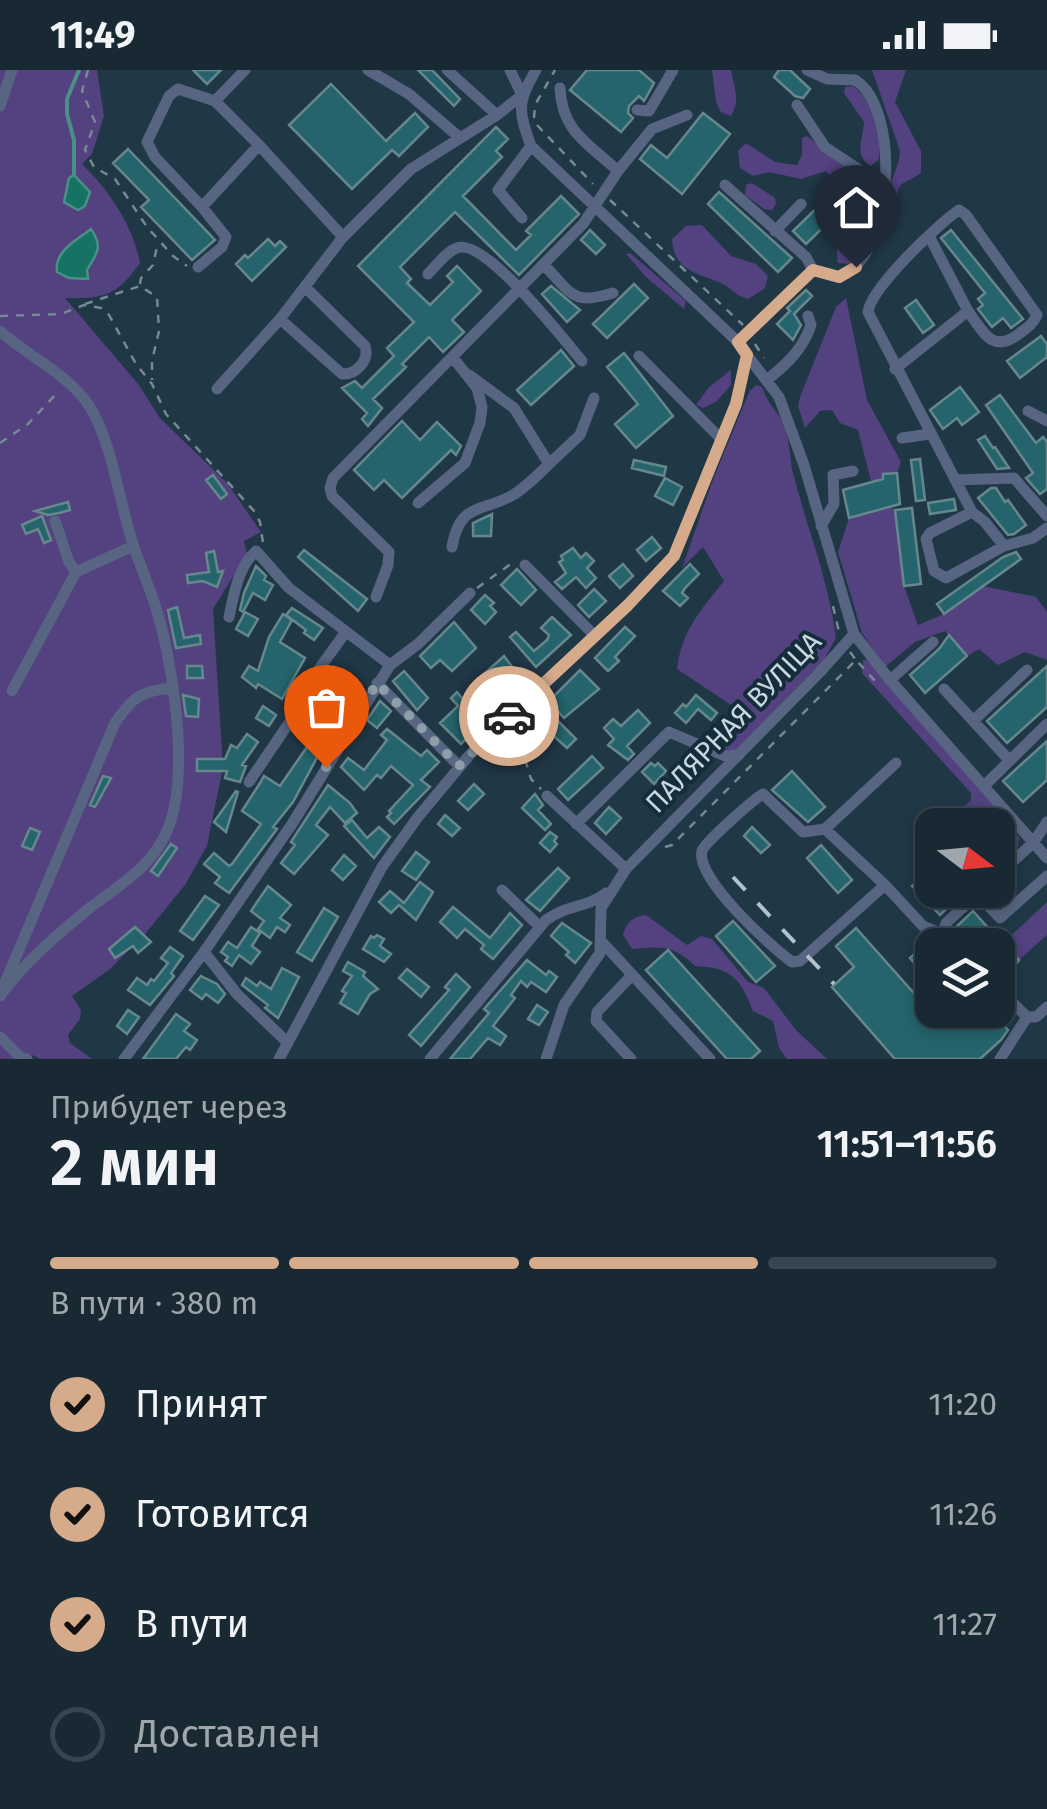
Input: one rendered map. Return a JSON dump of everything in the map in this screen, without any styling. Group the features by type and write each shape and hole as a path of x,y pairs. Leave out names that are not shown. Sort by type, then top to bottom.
{"street":[{"path":"0,106 12,70"},
{"path":"215,101 245,70"},
{"path":"368,70 410,94 459,137"},
{"path":"447,70 496,115"},
{"path":"510,70 522,95 520,116 530,146 498,190 522,218"},
{"path":"217,389 280,318 342,238 411,169 522,95 536,70"},
{"path":"725,184 806,258 813,270 839,277 856,267 874,238 884,186 885,142 869,93 854,80 827,79 807,70"},
{"path":"637,110 649,111 666,73"},
{"path":"560,88 561,107 569,126 618,170"},
{"path":"198,267 222,248 226,236 155,157 148,142 174,91 187,89 215,101 260,145 342,238"},
{"path":"797,105 825,147 884,186"},
{"path":"376,598 388,565 387,548 335,500 330,484 596,208 618,170 652,129 688,116"},
{"path":"202,207 260,145"},
{"name":"ПАЛЯРНАЯ ВУЛІЦА","path":"530,146 738,342 778,393 804,465 854,634 609,891 601,908 602,942 596,962 564,1005 546,1059"},
{"path":"775,231 801,204"},
{"path":"929,236 984,334 999,342 1009,342 1032,324 1037,315 962,211 956,211 929,236 869,304 870,320 972,512 986,522 1004,546"},
{"path":"428,274 454,248 476,251 521,289 582,361"},
{"path":"544,265 580,300 613,293"},
{"path":"738,342 813,270"},
{"path":"280,318 342,374 353,373 364,360 365,346 304,287"},
{"path":"895,369 968,311"},
{"path":"768,379 804,343 812,325 808,316"},
{"path":"0,331 67,383 87,402 97,422 133,546 154,601 178,739 178,794 166,832 147,864 81,915 0,995"},
{"path":"278,1059 382,867 459,766 674,556 736,404 747,355"},
{"path":"638,356 721,439"},
{"path":"418,503 470,455 482,407 478,388 454,359"},
{"path":"469,375 514,408 550,464"},
{"path":"452,547 457,526 467,514 518,492 580,436 594,398"},
{"path":"1028,411 1047,421"},
{"path":"902,438 930,434"},
{"path":"821,526 834,504 834,475 853,471"},
{"path":"956,480 1014,478 1047,516"},
{"path":"972,512 928,535 937,574 946,578 1047,528"},
{"path":"55,521 76,572"},
{"path":"12,691 76,572 133,546"},
{"path":"229,616 236,585 251,554 259,553 289,588 390,665"},
{"path":"525,565 595,636"},
{"path":"124,1059 292,824 390,665 418,644 470,593"},
{"path":"249,782 293,717 301,694 345,632"},
{"path":"854,634 886,685 1047,858"},
{"path":"886,685 933,642"},
{"path":"973,721 1027,670"},
{"path":"377,683 459,766"},
{"path":"0,995 115,723 128,703 146,691 172,688"},
{"path":"944,689 1010,760"},
{"path":"984,786 1047,724"},
{"path":"576,824 669,732 725,756 739,754"},
{"path":"884,884 800,961 792,962 715,887 704,871 702,851 710,838 764,794 803,832 825,830 896,762"},
{"path":"547,796 626,869"},
{"path":"1015,860 1047,822"},
{"path":"825,830 928,928"},
{"path":"1015,905 1047,876"},
{"path":"502,890 540,927"},
{"path":"430,1059 540,927 564,908 594,902 609,891"},
{"path":"945,928 962,908"},
{"path":"992,908 1000,918 1011,908"},
{"path":"602,942 710,1059"},
{"path":"204,952 236,994 288,1043"},
{"path":"630,1059 596,1021 598,1012 632,975"},
{"path":"1015,1005 1027,1017 1036,1018 1047,1008"},
{"path":"1000,1059 1027,1017"},
{"path":"0,1037 22,1058"}],"path":[{"path":"88,70 82,92 95,122 84,150 94,168 115,179 158,240 190,268 198,267"},
{"path":"555,70 535,105 534,122 602,194 741,323"},
{"path":"140,286 153,265 158,240"},
{"path":"0,316 61,314 140,286 149,289 157,298 159,331 152,384"},
{"path":"84,305 101,308 109,315 166,414 254,510 264,537 259,553"},
{"path":"0,443 28,424 67,383"},
{"path":"470,593 513,560 525,565"},
{"path":"643,852 672,845 856,660 886,685"},
{"path":"501,723 526,758 531,778 547,796"}],"shaded area":[{"path":"0,70 97,70 104,116 92,154 82,164 119,209 140,263 124,283 108,293 65,298 139,385 160,418 227,483 261,532 244,541 247,554 213,609 223,767 207,846 185,885 145,934 109,970 72,996 81,1010 80,1019 68,1035 70,1043 92,1059 41,1059 32,1055 28,1059 0,1059"},
{"path":"712,70 731,70 736,99 731,116 721,112 716,102"},
{"path":"872,70 906,70 895,102 921,151 921,173 900,186 898,206 892,210 888,195 900,151"},
{"path":"853,86 867,101 878,128 879,159 871,166 861,152 864,122 844,93 845,87"},
{"path":"807,136 869,182 873,204 870,225 849,264 838,263 843,208 836,185 826,171 801,179 769,172 753,176 740,168 738,151 746,143 775,162 797,165 802,155 802,138"},
{"path":"74,175 90,192 85,206 78,210 64,202 69,178"},
{"path":"752,183 775,198 772,210 764,209 745,195 746,185"},
{"path":"702,225 731,256 756,264 768,276 765,288 748,299 692,272 678,260 672,239 686,226"},
{"path":"91,229 98,246 87,270 88,279 69,278 57,272 63,252"},
{"path":"630,253 686,301 684,309 646,277 626,254"},
{"path":"846,298 867,400 901,462 897,473 883,474 885,505 895,510 904,586 918,625 944,614 983,586 1036,597 1047,612 1047,660 1025,652 998,665 979,649 967,656 945,631 915,642 885,667 862,633 838,552 849,518 878,509 858,430 840,423 832,410 820,411 805,428 798,406 836,307"},
{"path":"731,370 731,385 716,402 703,408 696,405 709,387"},
{"path":"757,385 762,387 784,427 836,638 823,661 735,751 720,752 752,719 677,669 688,632 724,581 703,547 682,568 714,477 750,390"},
{"path":"869,659 997,808 963,808 971,800 971,793 862,673 863,660"},
{"path":"1047,902 1047,935 1019,960 1015,956 1015,932"},
{"path":"646,915 687,945 701,936 712,939 748,982 764,988 796,1030 827,1059 787,1059 779,1048 773,1021 753,1011 744,990 726,972 695,966 666,948 632,949 623,935 625,930 628,923"}],"building":[{"path":"193,70 221,70 207,84"},
{"path":"418,70 432,70 460,99 454,106"},
{"path":"587,70 639,70 654,83 644,101 639,96 629,106 628,113 633,118 621,132 570,90"},
{"path":"779,70 790,70 810,89 803,98 795,96 774,77"},
{"path":"331,84 386,141 415,113 428,127 399,156 392,150 352,189 289,125"},
{"path":"703,113 730,134 682,194 640,159 651,145 667,158"},
{"path":"496,127 508,139 496,151 502,157 463,196 516,250 531,235 526,231 561,196 579,214 519,275 455,212 400,267 411,279 407,283 430,305 453,282 447,276 457,266 481,291 452,320 464,332 443,352 429,337 402,364 406,367 373,399 382,408 368,426 362,419 367,413 342,388 355,381 362,388 394,356 387,348 414,322 358,266"},
{"path":"128,149 215,240 192,260 141,207 149,200 113,163"},
{"path":"719,192 792,258 778,272 708,204"},
{"path":"824,201 837,214 806,244 793,231"},
{"path":"590,230 605,245 596,254 581,240"},
{"path":"951,230 1023,319 1011,328 1003,318 992,327 978,309 983,305 978,299 985,293 941,238"},
{"path":"268,239 275,246 280,241 286,247 252,281 236,264"},
{"path":"634,284 648,298 607,338 593,324"},
{"path":"551,286 580,310 567,322 542,294"},
{"path":"806,290 812,296 794,314 801,325 793,340 777,324"},
{"path":"916,300 934,325 923,333 905,308"},
{"path":"1041,336 1047,344 1047,357 1020,378 1007,361"},
{"path":"561,350 574,366 531,405 517,390"},
{"path":"624,353 673,416 636,448 615,424 638,404 607,367"},
{"path":"960,387 979,412 962,425 957,418 943,429 930,410"},
{"path":"1000,395 1036,443 1043,437 1047,442 1047,489 1040,494 1026,478 1033,473 986,405"},
{"path":"402,421 420,440 437,422 461,446 456,455 451,450 402,498 384,480 374,490 354,470"},
{"path":"985,436 1009,468 997,469 978,440"},
{"path":"920,459 925,500 916,501 911,460"},
{"path":"634,460 666,467 664,476 632,468"},
{"path":"897,473 900,504 849,518 843,490 883,479 883,474"},
{"path":"213,475 227,494 221,499 206,480"},
{"path":"665,478 682,487 673,505 655,496"},
{"path":"996,488 1005,502 1008,500 1026,525 1014,534 1008,535 978,498"},
{"path":"954,499 956,510 930,514 928,503"},
{"path":"68,502 70,510 48,515 35,511"},
{"path":"912,508 921,584 904,586 895,510"},
{"path":"492,514 491,536 473,536 473,523"},
{"path":"42,516 51,540 44,543 38,529 26,534 22,525"},
{"path":"652,537 661,548 646,561 637,550"},
{"path":"573,548 581,558 586,553 594,561 587,568 596,578 586,588 576,577 562,589 555,582 566,573 559,562"},
{"path":"304,550 367,599 358,611 298,557"},
{"path":"214,551 218,572 223,571 217,587 203,581 188,583 187,575 209,572 206,553"},
{"path":"1016,552 1021,559 944,614 937,604"},
{"path":"623,564 633,576 620,588 609,576"},
{"path":"690,564 699,574 682,593 688,598 680,606 663,591"},
{"path":"256,566 266,576 264,580 273,585 265,600 253,593 243,612 240,610 244,593"},
{"path":"517,569 536,590 521,605 501,585"},
{"path":"594,589 606,601 589,617 578,605"},
{"path":"485,595 494,603 490,606 496,612 485,624 471,610"},
{"path":"177,607 184,638 200,635 201,644 176,648 168,610"},
{"path":"292,608 323,628 314,640 286,615"},
{"path":"245,612 258,619 248,636 236,629"},
{"path":"283,614 292,620 280,642 305,658 282,699 242,677 249,666 258,671 269,637"},
{"path":"552,617 571,635 536,667 510,637 516,632 534,651 547,640 549,635 541,628"},
{"path":"454,622 476,648 452,671 440,660 431,668 420,656"},
{"path":"625,627 635,636 615,657 619,661 608,671 595,658"},
{"path":"949,635 967,656 925,693 910,675"},
{"path":"504,656 513,668 494,685 504,696 489,710 493,714 461,744 440,723 458,706 451,698 457,692 465,702 482,687 476,681"},
{"path":"187,666 202,666 203,678 187,678"},
{"path":"1047,666 1047,707 1007,743 987,721"},
{"path":"580,670 599,689 564,718 549,701"},
{"path":"404,671 428,698 417,710 393,681"},
{"path":"329,673 359,695 334,736 321,728 328,717 308,704"},
{"path":"183,695 199,699 198,717 186,716"},
{"path":"696,695 717,713 711,720 698,709 686,723 675,713"},
{"path":"380,701 391,711 377,728 367,720"},
{"path":"263,706 276,715 269,726 256,718"},
{"path":"638,710 650,723 627,746 634,754 628,760 608,745 614,739 604,728 613,719 621,726"},
{"path":"537,714 548,725 555,718 576,739 567,748 546,729 535,739 524,727"},
{"path":"387,729 421,756 427,750 439,762 421,780 430,787 394,824 387,817 389,811 413,785 391,766 364,790 341,767 348,758 364,770 387,740 381,735"},
{"path":"247,734 258,742 242,765 246,766 240,782 225,778 227,771 197,771 197,759 225,759 231,745 237,748"},
{"path":"1047,741 1047,780 1023,802 1003,781"},
{"path":"309,744 320,752 293,802 273,827 277,829 229,893 215,883 220,877 204,864 214,853 229,866 232,864 261,824 242,811 264,776 280,786"},
{"path":"592,756 603,768 568,800 558,789"},
{"path":"651,763 658,763 666,771 654,784 642,772"},
{"path":"792,771 825,807 808,822 772,790"},
{"path":"103,776 111,778 95,807 90,805"},
{"path":"474,784 484,794 468,810 458,801"},
{"path":"328,785 357,813 345,823 330,807 316,825 328,835 294,874 281,863"},
{"path":"238,792 226,832 214,822"},
{"path":"535,794 543,805 538,810 551,824 545,830 522,808"},
{"path":"609,807 621,818 606,834 595,823"},
{"path":"445,815 460,828 452,836 438,824"},
{"path":"352,820 367,838 379,827 390,837 374,858 344,826"},
{"path":"752,827 770,845 761,853 744,836"},
{"path":"30,828 40,832 32,850 22,846"},
{"path":"550,832 557,837 557,844 550,852 540,843"},
{"path":"171,844 177,848 158,876 151,871"},
{"path":"821,845 852,880 838,893 807,858"},
{"path":"416,852 429,862 416,880 402,871"},
{"path":"344,855 356,866 343,880 332,870"},
{"path":"558,868 569,878 540,911 526,900"},
{"path":"420,882 433,892 416,920 399,905 391,913 379,902 390,891 404,903"},
{"path":"268,886 291,905 280,918 290,925 285,932 277,927 270,938 258,929 264,921 251,911"},
{"path":"205,896 219,905 193,940 180,931"},
{"path":"453,907 490,938 510,913 522,925 493,959 465,929 457,938 440,922"},
{"path":"324,908 338,917 312,961 297,952"},
{"path":"973,911 988,928 957,928"},
{"path":"733,921 775,966 756,982 716,936"},
{"path":"562,923 591,943 575,963 551,936"},
{"path":"135,927 151,942 138,953 133,946 115,958 109,949"},
{"path":"251,927 260,933 252,946 260,952 251,964 239,955 232,966 221,952 228,942 237,948"},
{"path":"856,928 915,994 915,1028 1008,1030 980,1059 895,1059 832,987 854,967 836,946"},
{"path":"371,936 384,939 380,946 391,954 384,962 363,949"},
{"path":"170,947 183,956 171,973 174,976 150,1005 128,990 137,978 147,985 151,979 154,981 168,963 161,958"},
{"path":"668,950 760,1051 751,1059 727,1059 646,970"},
{"path":"527,960 546,975 549,971 557,977 546,992 531,982 527,987 521,981 511,995 515,998 493,1026 506,1036 500,1045 488,1038 470,1059 450,1059 489,1013 484,1009"},
{"path":"348,962 365,972 363,976 378,989 370,994 358,1014 340,1003 346,993 342,991 352,976 343,971"},
{"path":"282,968 299,977 278,1018 242,985 246,978 271,989"},
{"path":"407,969 429,987 421,997 399,978"},
{"path":"456,974 470,987 421,1046 409,1035 449,990 445,987"},
{"path":"201,976 217,984 225,994 218,1003 206,994 202,999 190,990"},
{"path":"537,1005 548,1012 539,1025 528,1019"},
{"path":"128,1010 139,1017 127,1034 117,1026"},
{"path":"176,1014 190,1024 184,1031 197,1040 190,1050 186,1047 176,1059 143,1059"}],"waterway":[{"path":"74,175 74,140 67,99 79,70"}],"railway":[{"path":"733,877 834,984"}],"way so far":[{"path":"326,767 377,683 459,766 509,716"}],"route":[{"path":"509,716 628,605 674,556 746,374 747,355 738,342 813,270 839,277 856,267"}]}
